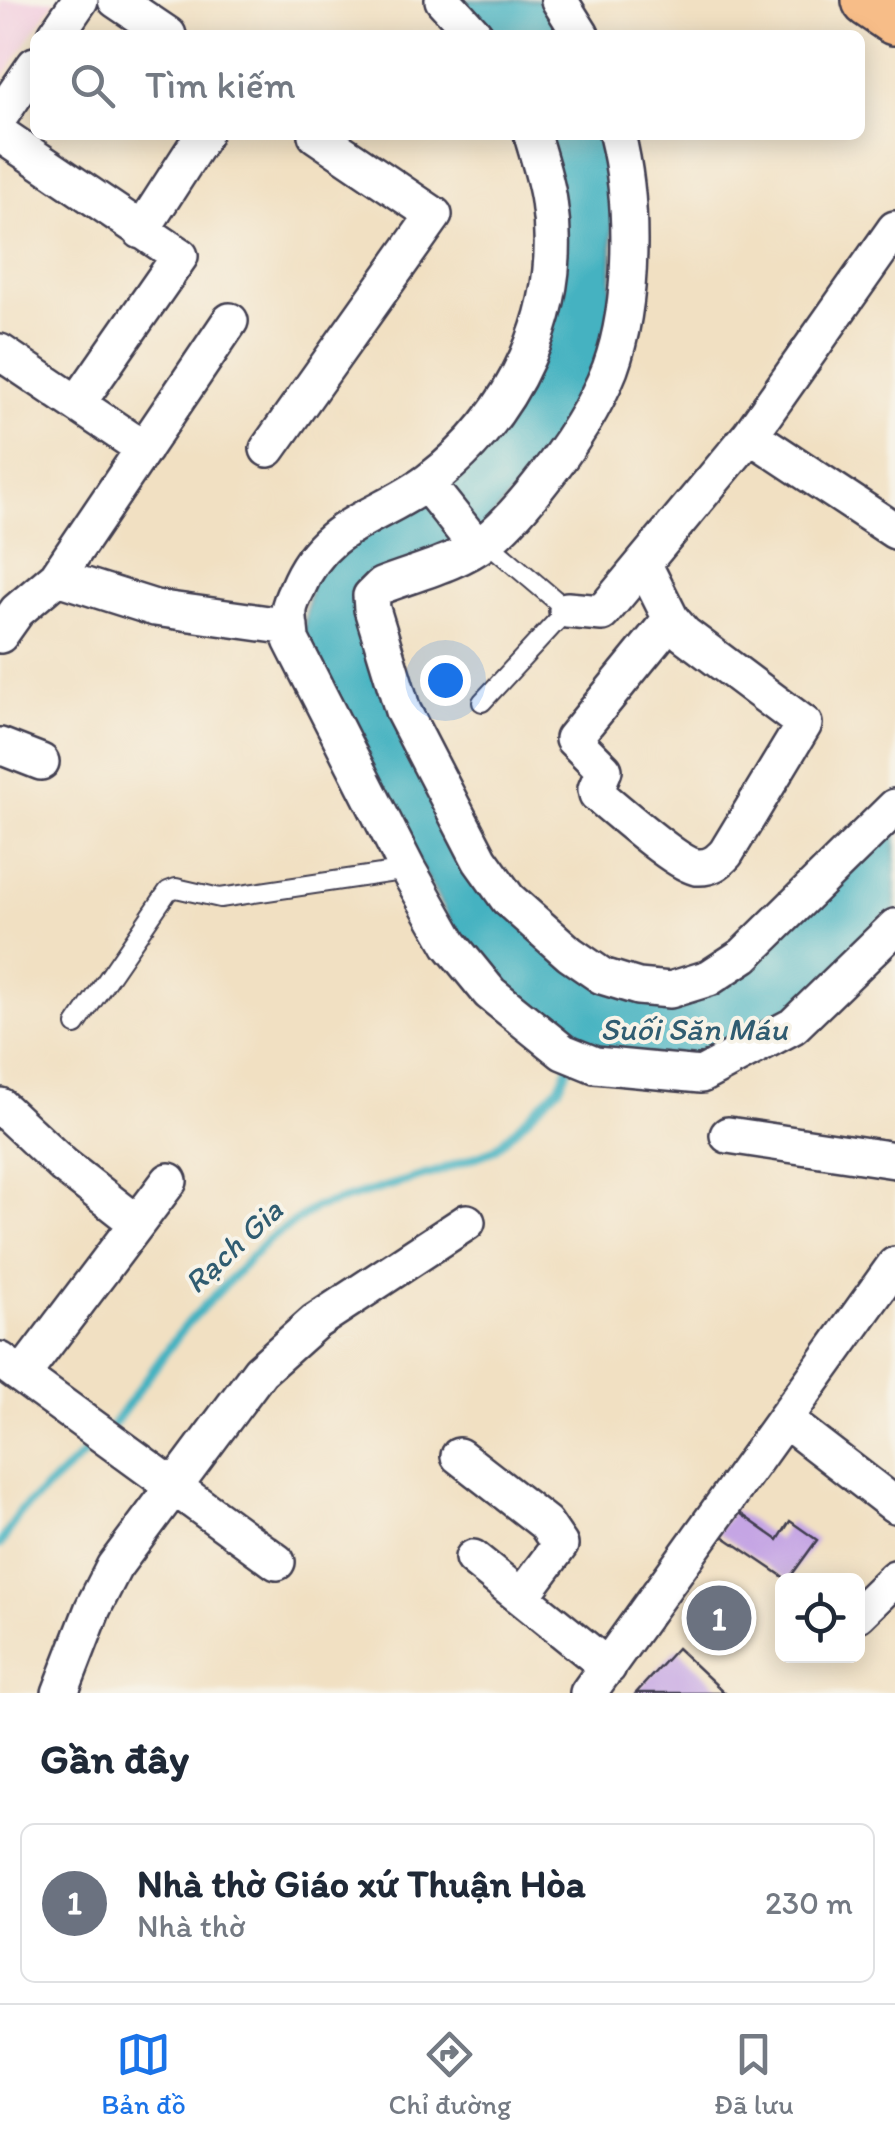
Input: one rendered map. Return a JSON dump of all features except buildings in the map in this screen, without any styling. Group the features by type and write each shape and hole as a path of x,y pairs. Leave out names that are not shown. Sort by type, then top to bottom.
{"main road":[{"path":"870,0 895,17"}],"street":[{"path":"59,30 80,0"},
{"path":"116,0 161,30"},
{"path":"443,0 470,30"},
{"path":"559,0 578,30"},
{"path":"0,116 30,73"},
{"path":"0,134 180,256 77,404"},
{"path":"141,231 201,140"},
{"path":"268,449 434,215 323,140"},
{"path":"533,140 549,200 552,243 539,331 519,378 494,417 426,483 324,544 304,572 289,608 291,640 450,944 490,993 579,1058 702,1075 793,1026 895,926"},
{"path":"618,140 629,258 610,368 588,416 557,462 481,544 381,586 371,596 403,711 480,860 508,899 570,954 602,976 638,987 670,990 710,978 744,954 895,807"},
{"path":"568,610 602,612 644,565 750,436 895,229"},
{"path":"6,615 57,577 230,321"},
{"path":"0,352 144,449"},
{"path":"750,436 895,531"},
{"path":"426,483 481,544"},
{"path":"644,565 671,619 684,634 804,724 726,853 704,867 682,861 597,794 604,770 574,739 671,619"},
{"path":"57,577 155,608 290,627"},
{"path":"0,746 42,762"},
{"path":"0,1106 62,1164 137,1223"},
{"path":"728,1135 895,1160"},
{"path":"168,1181 137,1223 12,1367 277,1562"},
{"path":"73,1688 114,1567 239,1396 315,1322 467,1222"},
{"path":"473,1558 522,1596 598,1680 895,1265"},
{"path":"785,1420 895,1505"},
{"path":"459,1456 544,1523 560,1545 522,1596"},
{"path":"865,1607 895,1578"}],"lane":[{"path":"481,544 568,610 482,702"},
{"path":"76,1025 168,891 176,888 220,898 408,870"}],"shaded area":[{"path":"0,0 55,0 35,30 30,30 30,37 0,82"}],"water":[{"path":"457,0 546,0 567,30 484,30"},
{"name":"Suối Săn Máu","path":"542,140 607,140 614,162 611,324 578,412 480,533 362,591 500,904 670,1001 895,821 895,912 787,1018 699,1064 599,1055 567,1042 460,941 302,639 311,579 529,381"}],"waterway":[{"name":"Rạch Gia","path":"108,1432 184,1327 268,1240 315,1208 436,1172 494,1150 559,1087 571,1062"},
{"name":"Rạch Gia","path":"0,1545 20,1512 97,1442"}],"place":[{"name":"Nhà thờ Giáo xứ Thuận Hòa","path":"719,1618"}]}
